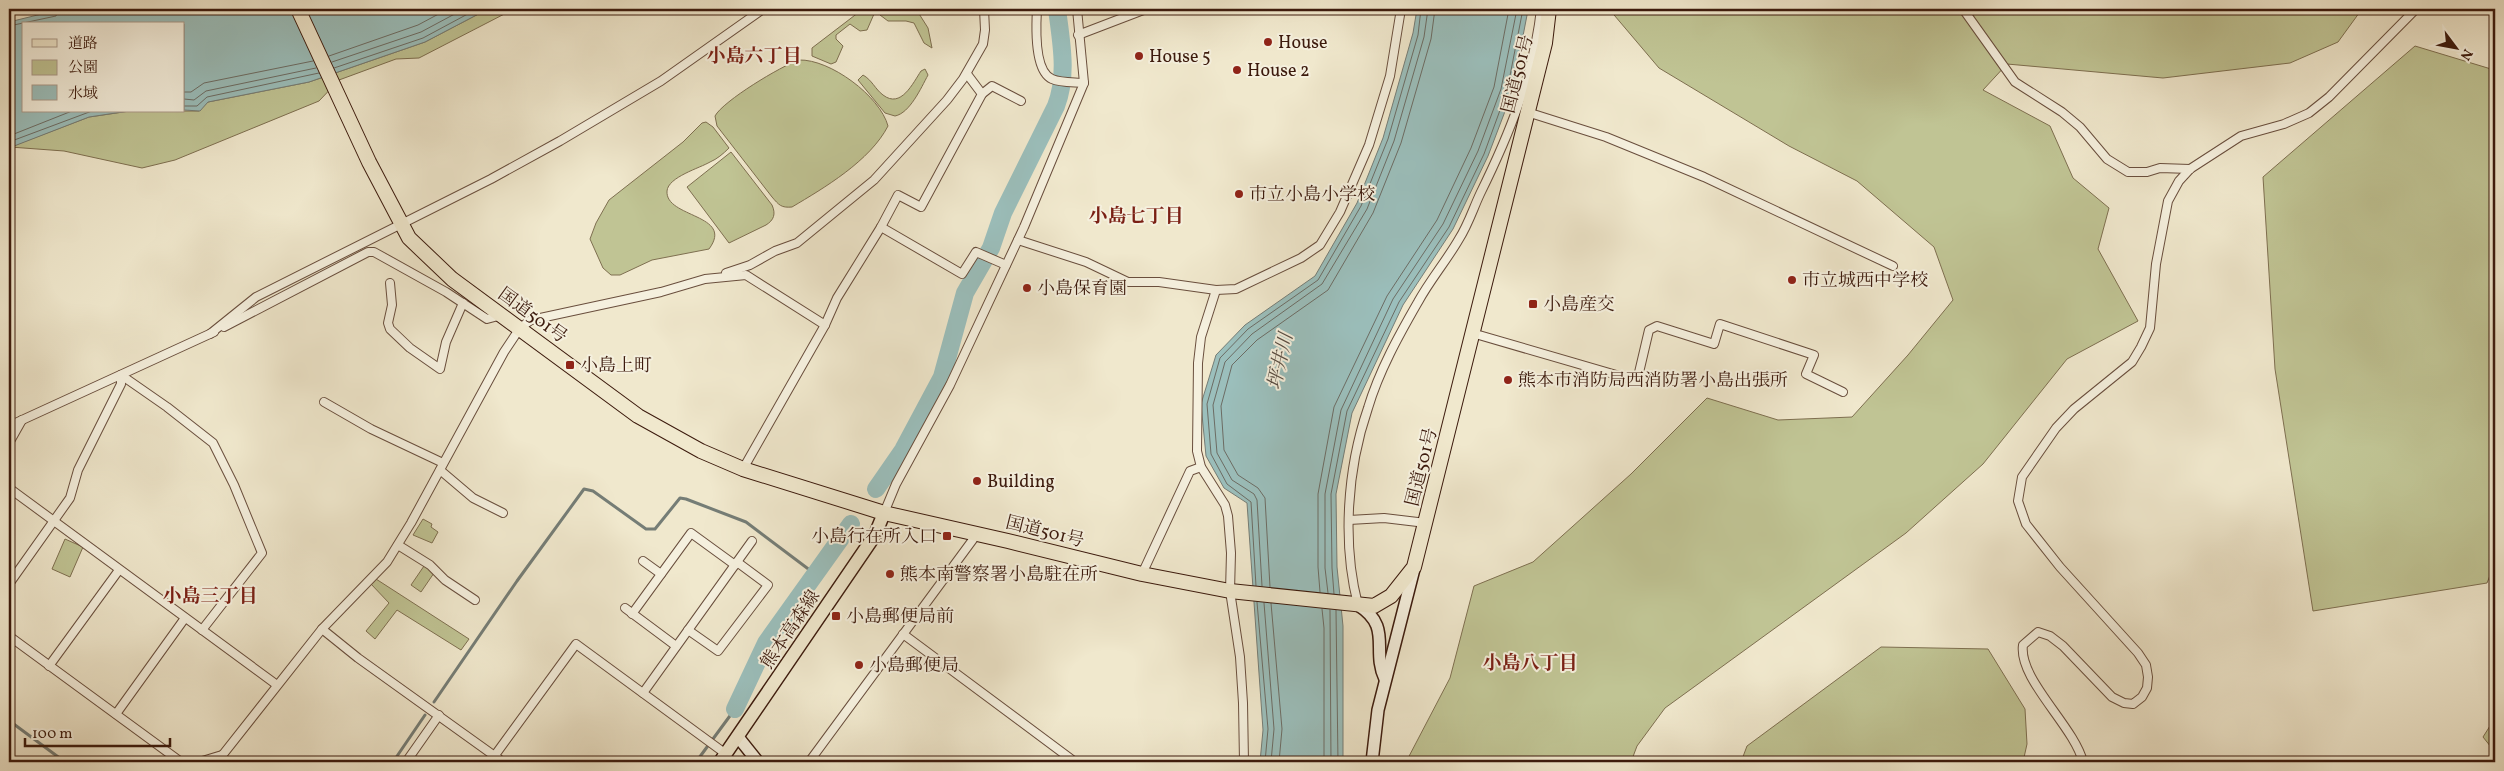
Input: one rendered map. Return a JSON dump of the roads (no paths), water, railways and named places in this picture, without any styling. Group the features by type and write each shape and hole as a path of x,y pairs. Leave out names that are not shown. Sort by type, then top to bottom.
{"highway":[{"name":"国道501号","path":"298,9 397,218 409,238 452,279 638,416 701,451 743,469 884,513 1142,574 1234,591 1374,606 1381,604 1391,596 1414,567 1545,43 1549,9"}],"main road":[{"name":"熊本高森線","path":"723,758 875,535 884,513"}],"street":[{"path":"210,334 256,297 397,218 491,179 560,141 661,81 763,9"},
{"path":"217,762 322,629 387,562 442,467 504,352 520,328 531,320 614,303 712,278 750,265 775,251 797,243 812,233 874,180 948,100 967,74 982,44 985,30 984,9"},
{"path":"1037,9 1036,35 1044,72 1053,79 1084,83"},
{"path":"884,513 896,484 950,385 1018,240 1084,83 1077,9"},
{"path":"1078,35 1146,9"},
{"path":"1018,240 1086,262 1128,282 1159,282 1216,290 1236,289 1301,258 1320,245 1340,212 1369,145 1390,76 1401,9"},
{"path":"1386,681 1382,673 1381,634 1369,612 1355,605 1351,579 1349,520 1357,450 1368,408 1383,370 1418,302 1460,238 1508,138 1531,59 1541,9"},
{"path":"1963,9 2015,82 2062,112 2080,126 2107,159 2128,172 2147,172 2160,168 2190,169"},
{"path":"2083,762 2074,742 2023,663 2023,644 2038,632 2050,636 2063,646 2112,697 2124,704 2133,704 2142,696 2147,688 2146,665 2123,635 2060,567 2026,524 2018,501 2022,477 2056,428 2074,409 2132,362 2141,347 2150,328 2156,264 2168,201 2178,181 2190,169 2241,136 2284,124 2309,113 2330,97 2416,9"},
{"path":"967,74 982,94"},
{"path":"743,469 824,325 837,298 898,195 921,207 982,94 992,86 1021,101"},
{"path":"1527,112 1606,137 1704,177 1892,266"},
{"path":"881,226 962,274 976,252 1006,265"},
{"path":"9,426 210,334 368,252 374,252 463,303 487,319 502,315"},
{"path":"712,278 746,275 824,325"},
{"path":"390,283 392,306 388,323 390,329 410,348 440,369 446,342 463,303"},
{"path":"1216,290 1202,337 1198,363 1197,451 1202,467 1226,510 1240,657 1244,762"},
{"path":"1472,334 1637,381 1649,330 1657,326 1714,344 1720,324 1814,355 1806,374 1843,392"},
{"path":"9,584 55,522 70,498 78,470 121,384 120,375"},
{"path":"120,375 174,412 214,443 234,485 262,553 202,630"},
{"path":"324,402 442,467 473,498 503,512"},
{"path":"9,443 22,420"},
{"path":"1142,574 1190,471 1202,467"},
{"path":"9,488 277,685"},
{"path":"1349,520 1384,518 1426,523"},
{"path":"632,614 691,533 768,585 718,651 688,630"},
{"path":"809,762 977,534"},
{"path":"642,692 752,541"},
{"path":"398,545 430,565 445,580 475,600"},
{"path":"644,561 661,574"},
{"path":"1372,762 1378,710 1414,567"},
{"path":"49,666 119,570"},
{"path":"625,608 676,646"},
{"path":"116,714 185,618"},
{"path":"322,629 358,658 439,715 493,759 503,762"},
{"path":"903,634 1075,762"},
{"path":"9,636 181,762"},
{"path":"493,759 576,644 642,692 723,758"},
{"path":"406,762 439,715"},
{"path":"738,737 758,762"},
{"path":"199,762 222,755"}],"water":[{"path":"488,9 425,42 309,82 208,102 200,111 185,110 185,22 22,22 22,112 122,112 89,117 9,148 9,22 58,10"},
{"name":"坪井川","path":"1417,9 1528,10 1512,93 1488,156 1453,229 1403,305 1352,413 1336,494 1337,567 1343,626 1343,762 1260,762 1263,730 1247,503 1224,488 1206,456 1201,404 1216,355 1245,325 1315,276 1357,203 1383,138 1413,33"}],"waterway":[{"path":"876,489 903,450 942,377 965,293 991,248 1003,213 1056,106 1060,94 1063,70 1057,9"},
{"path":"434,702 517,581 584,489 593,491 646,529 655,529 680,498 686,499 746,522 815,574"},
{"path":"735,709 766,643 851,524"},
{"path":"696,762 735,709"},
{"path":"393,762 425,715"},
{"path":"11,722 65,762"},
{"path":"225,762 237,760 304,762"}],"place":[{"name":"House","path":"1268,42"},
{"name":"House 5","path":"1139,56"},
{"name":"House 2","path":"1237,70"},
{"name":"市立小島小学校","path":"1239,194"},
{"name":"市立城西中学校","path":"1792,280"},
{"name":"小島保育園","path":"1027,288"},
{"name":"小島産交","path":"1533,304"},
{"name":"小島上町","path":"570,365"},
{"name":"熊本市消防局西消防署小島出張所","path":"1508,380"},
{"name":"Building","path":"977,481"},
{"name":"小島行在所入口","path":"947,536"},
{"name":"熊本南警察署小島駐在所","path":"890,574"},
{"name":"小島郵便局前","path":"836,616"},
{"name":"小島郵便局","path":"859,665"}],"district":[{"name":"小島六丁目","path":"754,55"},
{"name":"小島七丁目","path":"1136,215"},
{"name":"小島三丁目","path":"210,595"},
{"name":"小島八丁目","path":"1530,662"}]}
